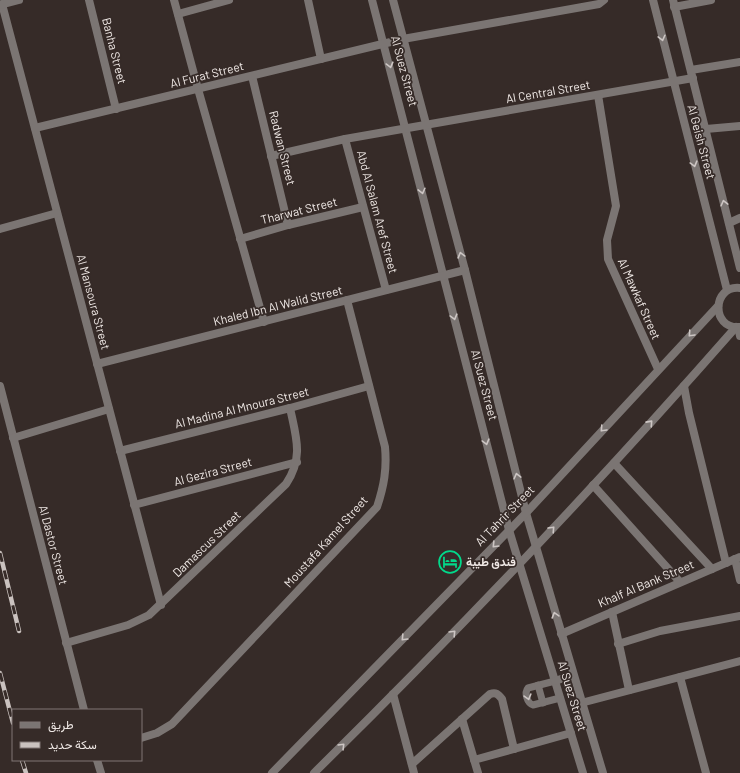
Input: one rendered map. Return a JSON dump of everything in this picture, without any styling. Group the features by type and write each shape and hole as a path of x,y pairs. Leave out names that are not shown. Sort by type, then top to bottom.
{"street":[{"path":"1,5 19,0"},
{"name":"Banha Street","path":"88,0 116,109"},
{"path":"174,0 264,322"},
{"path":"178,14 230,0"},
{"path":"308,0 321,59"},
{"name":"Al Suez Street","path":"372,0 407,129 443,276 509,530 583,773"},
{"name":"Al Suez Street","path":"393,0 465,270 526,513 573,676 603,773"},
{"name":"Al Furat Street","path":"35,128 198,90 384,43 599,4 604,0"},
{"name":"Al Geish Street","path":"652,0 727,290"},
{"path":"674,4 710,0"},
{"name":"Al Geish Street","path":"674,4 740,268"},
{"name":"Al Mansoura Street","path":"1,5 161,605"},
{"name":"Al Central Street","path":"271,156 345,140 673,82 692,74 740,62"},
{"name":"Radwan Street","path":"252,76 288,225"},
{"name":"Al Mawkaf Street","path":"598,95 616,206 607,240 608,259 658,369"},
{"path":"706,129 740,126"},
{"name":"Abd Al Salam Aref Street","path":"345,140 386,290"},
{"name":"Tharwat Street","path":"240,239 288,225 363,207"},
{"path":"0,229 57,213"},
{"path":"729,223 740,218"},
{"name":"Khaled Ibn Al Walid Street","path":"97,364 465,270"},
{"path":"738,327 725,322 721,318 718,306 721,297 727,290 740,288"},
{"name":"Moustafa Kamel Street","path":"142,738 157,733 172,724 376,508 384,488 386,468 385,447 348,300"},
{"name":"Al Tahrir Street","path":"272,773 526,513 718,306"},
{"path":"738,327 740,336"},
{"path":"314,773 394,694 536,546 738,327"},
{"name":"Al Dastor Street","path":"0,386 84,709"},
{"name":"Al Madina Al Mnoura Street","path":"120,451 290,408 369,386"},
{"path":"684,386 726,563"},
{"name":"Damascus Street","path":"66,643 128,625 149,615 286,484 293,474 297,462 297,443 290,408"},
{"path":"13,438 109,409"},
{"name":"Al Gezira Street","path":"134,505 297,462"},
{"path":"614,463 712,569"},
{"path":"593,485 680,582"},
{"path":"738,558 740,580"},
{"name":"Khalf Al Bank Street","path":"561,634 738,558"},
{"path":"612,612 629,690"},
{"path":"618,644 660,630 740,616"},
{"path":"581,702 740,661"},
{"path":"555,680 573,676"},
{"path":"680,677 706,773"},
{"path":"394,694 414,773"},
{"path":"412,764 490,694 499,694 502,699 514,749"},
{"path":"462,719 478,773"},
{"path":"474,760 571,733"},
{"path":"97,761 101,773"}],"lane":[{"path":"555,680 528,688 526,690 528,702 533,705 560,698"},
{"path":"538,685 543,703"}],"railway":[{"path":"0,553 19,631"},
{"path":"0,673 12,719"},
{"path":"22,761 26,773"}],"place":[{"name":"فندق طيبة","path":"450,562"}]}
